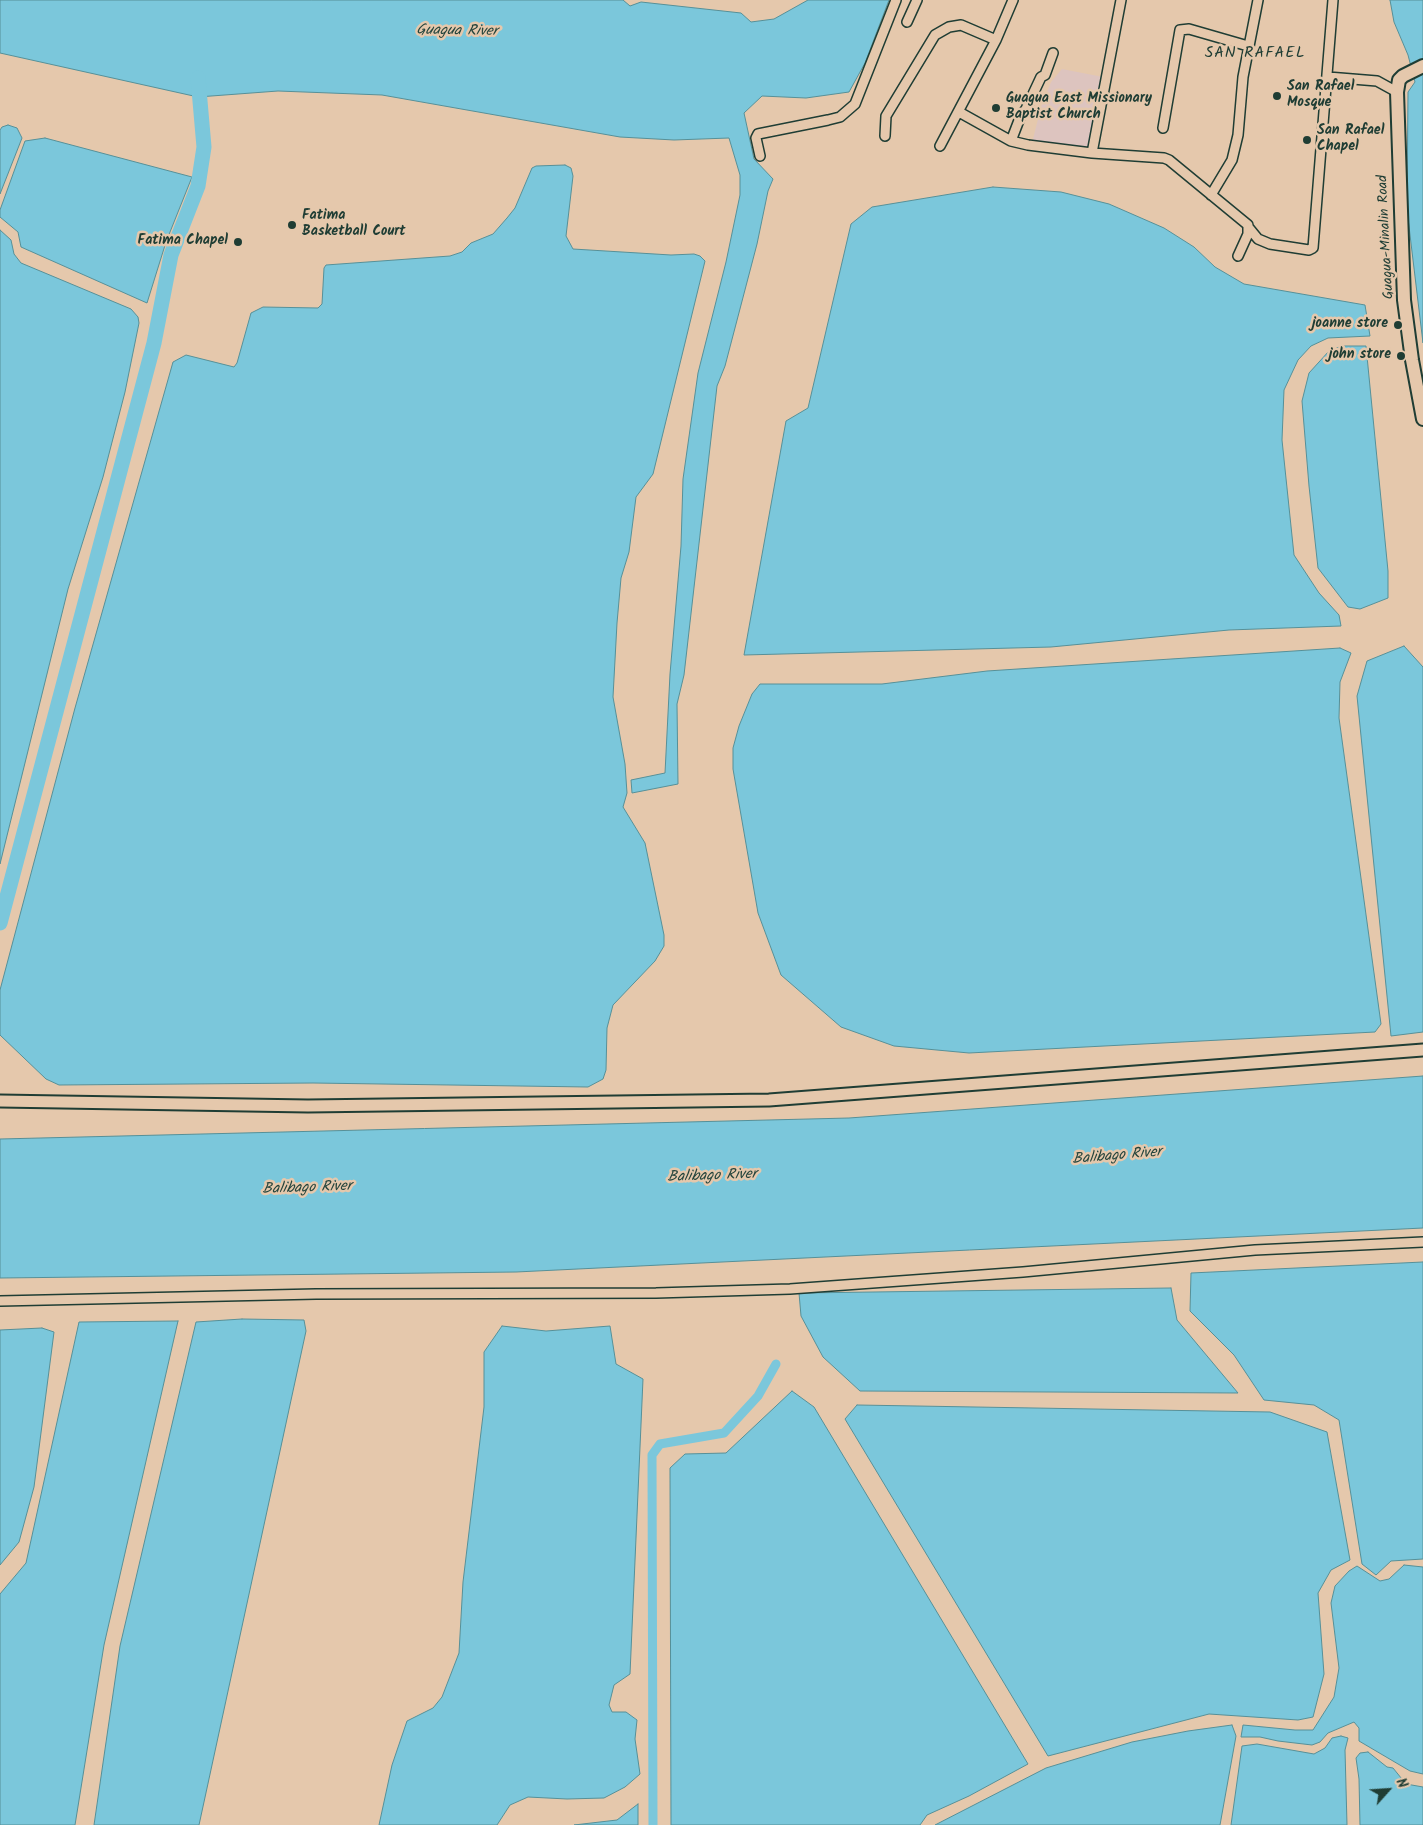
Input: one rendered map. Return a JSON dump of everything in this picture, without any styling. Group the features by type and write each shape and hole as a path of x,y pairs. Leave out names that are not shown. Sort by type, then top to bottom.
{"main road":[{"path":"1397,92 1399,80 1423,66"},
{"name":"Guagua-Minalin Road","path":"1397,92 1404,300 1412,360 1423,419"}],"street":[{"path":"760,156 756,136 758,134 840,117 855,104 896,0"},
{"path":"906,22 917,0"},
{"path":"940,146 996,40 1012,0"},
{"path":"1092,154 1121,0"},
{"path":"1211,195 1232,160 1238,135 1243,77 1248,46 1258,0"},
{"path":"959,112 1011,140 1038,147 1092,154 1164,158 1211,195 1249,228 1258,239 1270,244 1309,250 1313,248 1333,0"},
{"path":"885,136 886,116 935,35 949,27 961,25 996,40"},
{"path":"1163,128 1178,32 1180,30 1189,29 1248,46"},
{"path":"1011,140 1021,115 1026,109 1041,77 1045,75 1053,54"},
{"path":"1328,77 1377,81 1397,92"},
{"path":"1238,256 1249,228"},
{"path":"0,1101 308,1106 769,1100 1423,1050"},
{"path":"0,1301 316,1294 646,1293 790,1289 1023,1272 1256,1250 1423,1242"}],"shaded area":[{"path":"1062,69 1103,77 1090,151 1032,143 1041,107 1051,82"}],"water":[{"name":"Guagua River","path":"0,0 623,0 630,6 641,2 741,13 751,22 774,19 808,0 889,0 865,63 849,92 806,98 762,96 744,113 754,159 773,179 768,191 757,244 725,366 717,386 684,675 677,704 678,784 632,793 631,780 665,773 670,674 681,546 683,479 698,373 726,262 740,195 740,175 729,138 674,140 620,137 382,95 278,91 198,97 0,53"},
{"path":"1390,0 1423,0 1423,343 1407,210 1408,92 1415,82 1408,55 1394,22"},
{"path":"8,125 17,128 22,138 0,194 0,130"},
{"path":"45,138 192,177 166,242 147,303 21,247 18,232 0,217 0,210 25,141"},
{"path":"565,165 571,168 573,176 566,236 573,249 671,255 694,254 700,256 705,261 653,474 636,497 629,552 621,578 613,697 625,764 627,793 623,807 645,843 664,935 664,946 655,961 613,1005 607,1028 606,1070 603,1079 588,1087 313,1083 59,1085 46,1079 0,1035 0,990 75,708 173,362 186,355 234,367 237,363 251,313 263,307 318,308 322,304 324,268 326,265 450,256 462,252 471,243 493,234 507,218 515,208 532,168 536,166"},
{"path":"993,187 1061,192 1109,204 1164,228 1194,247 1215,267 1244,284 1365,305 1370,336 1328,338 1311,346 1298,360 1284,390 1282,440 1294,555 1319,593 1339,615 1341,626 1229,630 1051,647 744,655 786,421 808,408 851,224 872,207"},
{"path":"0,230 11,240 14,254 21,263 131,309 138,317 139,323 125,392 103,477 68,589 0,864"},
{"path":"1342,346 1366,346 1388,571 1388,598 1360,609 1348,607 1318,568 1302,401 1309,373 1329,351"},
{"path":"1404,646 1423,667 1423,1032 1391,1036 1357,696 1367,661"},
{"path":"1340,648 1351,653 1340,682 1339,718 1381,1024 1375,1032 969,1053 894,1046 841,1027 781,975 758,913 733,769 733,748 739,726 752,694 760,684 882,684 987,671"},
{"name":"Balibago River","path":"1423,1076 1423,1228 516,1272 0,1278 0,1139 849,1118"},
{"path":"1423,1262 1423,1559 1391,1561 1376,1575 1362,1564 1339,1420 1314,1405 1264,1400 1234,1355 1190,1311 1191,1273"},
{"path":"1171,1288 1177,1320 1238,1393 860,1391 823,1357 801,1316 799,1293"},
{"path":"242,1319 304,1320 306,1331 199,1825 94,1825 120,1646 196,1322"},
{"path":"178,1321 104,1645 75,1825 0,1825 0,1594 26,1563 79,1322"},
{"path":"502,1326 546,1331 610,1326 616,1364 643,1379 630,1674 614,1685 609,1705 612,1712 626,1712 637,1720 635,1739 640,1774 625,1787 604,1798 528,1797 510,1805 497,1825 379,1825 392,1765 407,1721 433,1708 442,1697 459,1653 463,1582 484,1407 484,1352"},
{"path":"42,1328 54,1332 34,1487 19,1542 0,1565 0,1330"},
{"path":"792,1391 814,1407 1028,1764 969,1796 927,1815 920,1825 671,1825 670,1468 685,1454 726,1453"},
{"path":"857,1405 1270,1412 1327,1432 1350,1560 1331,1570 1318,1593 1324,1674 1313,1717 1298,1720 1209,1714 1048,1756 845,1419"},
{"path":"1404,1565 1423,1567 1423,1774 1410,1771 1359,1741 1359,1728 1354,1722 1328,1733 1320,1742 1312,1745 1260,1737 1241,1737 1243,1725 1313,1730 1334,1697 1339,1668 1331,1603 1335,1586 1349,1571 1357,1566 1380,1581 1389,1579"},
{"path":"1232,1725 1236,1736 1220,1825 935,1825 1046,1768 1132,1742"},
{"path":"1341,1736 1348,1738 1345,1750 1347,1825 1231,1825 1242,1746 1257,1744 1314,1754 1325,1748 1332,1738"},
{"path":"1368,1752 1387,1767 1393,1768 1406,1784 1423,1787 1423,1825 1360,1825 1359,1779 1356,1758 1360,1753"},
{"path":"638,1804 638,1825 574,1825 617,1820"}],"waterway":[{"path":"0,923 154,343 171,255 198,186 204,147 198,78"},
{"path":"653,1825 652,1455 660,1444 724,1433 758,1396 776,1364"}],"place":[{"name":"San Rafael Mosque","path":"1277,96"},
{"name":"Guagua East Missionary Baptist Church","path":"996,108"},
{"name":"San Rafael Chapel","path":"1307,140"},
{"name":"Fatima Basketball Court","path":"292,225"},
{"name":"Fatima Chapel","path":"238,242"},
{"name":"joanne store","path":"1398,325"},
{"name":"john store","path":"1401,356"}],"district":[{"name":"SAN RAFAEL","path":"1255,54"}]}
